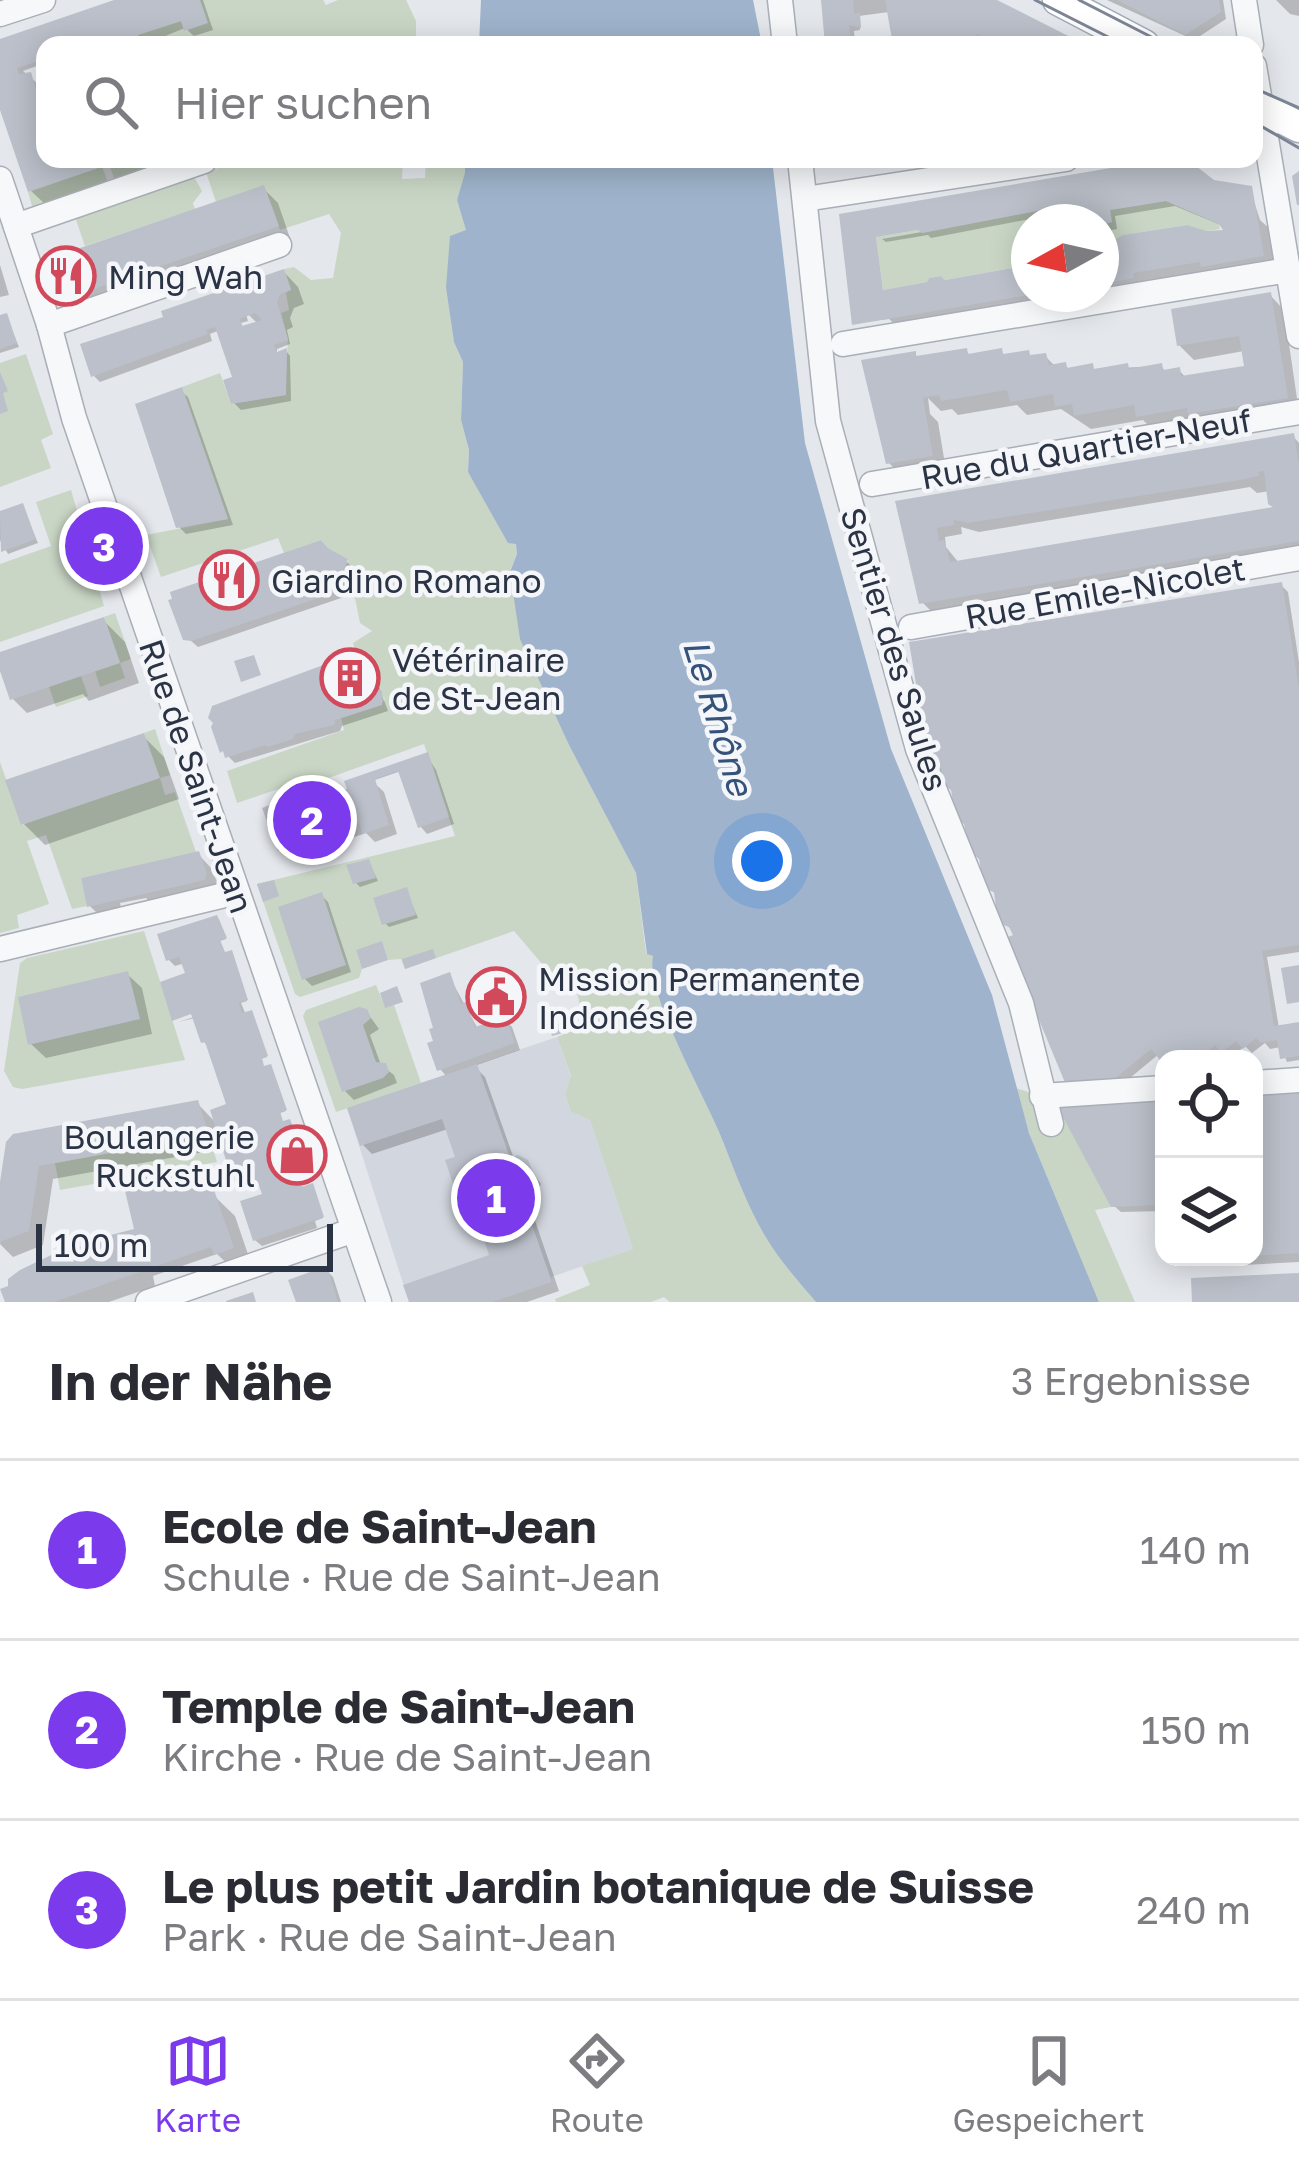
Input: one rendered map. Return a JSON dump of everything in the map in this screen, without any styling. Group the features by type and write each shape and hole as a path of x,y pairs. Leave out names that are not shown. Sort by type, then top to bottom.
{"main road":[{"path":"1058,0 1127,36"},
{"path":"1263,109 1299,127"}],"street":[{"path":"0,14 43,0"},
{"path":"780,0 784,36"},
{"path":"1244,0 1250,36"},
{"path":"1263,138 1299,336"},
{"path":"16,226 184,168"},
{"name":"Sentier des Saules","path":"801,168 828,421 917,749 1021,1003 1051,1124"},
{"path":"805,200 1009,168"},
{"name":"Rue de Saint-Jean","path":"0,179 49,325 74,418 379,1302"},
{"path":"49,325 278,245"},
{"path":"843,344 1288,270"},
{"name":"Rue du Quartier-Neuf","path":"872,484 1299,412"},
{"name":"Rue Emile-Nicolet","path":"911,627 1299,557"},
{"path":"0,949 237,892"},
{"path":"1263,1082 1299,1080"},
{"path":"1042,1096 1155,1089"},
{"path":"148,1302 354,1230"}],"shaded area":[{"path":"557,1037 571,1077 565,1094 571,1112 590,1120 633,1249 493,1302 409,1302 347,1108"}],"green space":[{"path":"200,0 323,0 326,5 338,0 406,0 416,21 416,36 138,36 181,21 185,31 207,23"},
{"path":"96,168 103,168 108,183 33,209 28,192"},
{"path":"110,168 153,168 115,181"},
{"path":"218,168 403,168 402,179 425,178 426,168 466,168 457,200 467,230 460,234 446,288 454,341 463,362 461,420 469,450 468,472 516,543 510,572 570,747 636,873 646,953 653,956 658,995 668,1021 759,1225 816,1302 670,1302 664,1297 651,1302 556,1302 590,1285 582,1266 633,1249 590,1120 571,1112 565,1094 571,1076 557,1037 584,1026 578,996 568,983 560,985 514,931 405,969 401,959 388,960 382,942 356,950 362,969 359,978 300,997 295,994 257,884 455,836 424,744 320,781 317,776 237,803 227,771 344,730 341,718 381,705 385,699 366,658 357,657 353,643 372,631 360,623 354,593 341,596 339,585 348,559 321,540 284,553 278,538 161,577 146,535 228,519 182,387 220,373 231,404 285,395 288,339 281,313 289,310 286,293 291,289 284,269 294,267 311,280 333,278 341,233 329,214 280,230 264,186 216,202 206,172"},
{"path":"194,177 202,191 193,203 195,209 85,246 75,217"},
{"path":"1166,201 1219,224 1220,229 1186,225 1119,238 1119,209"},
{"path":"1011,216 1011,268 945,280 929,278 883,290 876,237"},
{"path":"26,354 53,434 41,440 51,468 0,487 0,363"},
{"path":"71,490 104,606 0,642 0,564 51,546 36,502"},
{"path":"115,613 131,659 120,663 125,678 100,687 95,671 120,662 104,617"},
{"path":"81,676 88,696 56,707 49,687"},
{"path":"155,729 170,775 160,778 165,795 175,792 196,852 81,878 87,906 72,909 46,835 27,841 49,904 17,915 19,928 0,933 0,762 22,825 159,778 144,733"},
{"path":"144,931 185,1060 13,1087 4,1071 20,963"},
{"path":"376,985 385,1007 394,1005 421,1083 336,1112 303,1016 306,1010"},
{"path":"1015,1088 1042,1096 1059,1094 1111,1207 1095,1210 1135,1302 1099,1302"},
{"path":"209,1135 217,1162 60,1190 55,1163"}],"water":[{"path":"481,0 753,0 760,36 479,36"},
{"name":"Le Rhône","path":"465,168 773,168 805,443 891,749 992,995 1029,1133 1099,1302 816,1302 770,1245 658,995 636,873 520,639 510,572 516,544 508,543 468,472 469,450 461,420 463,362 454,342 446,288 450,236 466,230 457,200"}],"building":[{"path":"114,0 200,0 208,23 184,31 181,21 138,36 36,36 36,62 17,68 19,74 31,72 36,90 36,168 98,168 28,192 0,110 0,39"},
{"path":"821,0 853,0 861,28 849,25 850,36 824,36"},
{"path":"885,0 997,0 1068,36 977,34 891,36"},
{"path":"1117,0 1219,0 1221,12 1185,35"},
{"path":"1111,168 1199,168 1214,180 1252,186 1264,256 1133,273 1134,278 1119,281 1119,237 1123,235 1187,225 1223,230 1166,201 1119,209 1119,204 1011,204 1011,216 876,237 883,290 929,278 945,280 1011,268 1011,298 852,325 839,214"},
{"path":"1299,171 1299,205 1297,205 1292,176"},
{"path":"264,185 279,226 64,299 51,258"},
{"path":"284,269 291,290 280,294 277,302 288,340 274,345 277,352 287,348 286,395 231,404 223,380 232,377 215,327 206,330 208,334 91,377 80,344 163,317 161,311","holes":["255,313 262,320 242,326 240,319"]},
{"path":"1271,292 1288,398 1136,417 1134,405 1074,416 1072,404 1055,407 1053,394 1010,402 1007,390 941,401 939,395 923,398 933,456 886,464 861,360 916,351 916,356 1002,348 1003,354 1046,353 1049,365 1066,362 1067,368 1128,363 1129,369 1162,363 1163,370 1180,367 1181,376 1244,366 1239,336 1177,346 1171,309"},
{"path":"7,313 17,343 0,349 0,315"},
{"path":"0,372 8,391 3,393 8,411 0,414"},
{"path":"182,387 228,519 176,528 135,404"},
{"path":"1294,433 1299,541 919,604 895,501","holes":["1264,471 1268,504 1273,507 950,562 937,528 954,525 954,520 968,523 1240,480"]},
{"path":"23,503 36,539 1,552 0,511"},
{"path":"321,540 348,559 338,580 339,591 192,641 183,640 168,600 172,599 170,592"},
{"path":"1282,582 1299,689 1299,945 1262,951 1274,1026 1299,1022 1299,1056 1280,1059 1277,1040 1261,1043 1256,1038 1243,1049 1236,1041 1225,1050 1215,1045 1210,1050 1155,1050 1155,1054 1151,1049 1112,1081 1066,1085 1005,938 1013,935 1009,927 998,923 994,892 983,888 979,857 969,854 964,823 955,819 951,789 941,785 936,754 927,750 909,642"},
{"path":"104,617 120,663 10,700 0,671 0,652"},
{"path":"356,653 366,658 376,688 382,691 382,705 268,747 225,758 220,753 208,718 212,706"},
{"path":"254,655 261,675 241,682 234,661"},
{"path":"144,733 160,778 21,825 5,780"},
{"path":"428,752 449,817 418,828 398,771 375,779 389,825 363,834 359,823 278,851 262,808 280,801 284,811 347,789 344,781"},
{"path":"199,851 205,880 87,907 81,878"},
{"path":"369,859 376,878 353,884 346,865"},
{"path":"274,880 279,896 263,902 257,884"},
{"path":"407,887 416,915 382,925 373,898"},
{"path":"322,892 346,965 302,980 278,907"},
{"path":"217,915 227,938 220,940 225,952 232,950 248,1000 239,1003 242,1013 252,1010 268,1056 262,1058 264,1066 271,1064 287,1110 280,1112 283,1121 290,1119 309,1173 298,1177 301,1187 313,1183 324,1217 253,1241 240,1201 262,1194 251,1176 233,1182 210,1110 226,1104 205,1042 201,1043 191,1014 172,1021 160,982 185,973 179,957 166,961 157,934"},
{"path":"382,941 388,960 362,969 356,950"},
{"path":"433,949 436,958 405,969 402,959"},
{"path":"1299,965 1299,1002 1287,1004 1281,968"},
{"path":"128,971 140,1019 28,1045 18,997"},
{"path":"450,972 475,1027 506,1017 515,1043 437,1071 427,1043 433,1041 429,1029 433,1028 420,983"},
{"path":"397,986 403,1002 385,1008 380,993"},
{"path":"359,1007 367,1009 371,1018 363,1025 376,1062 386,1063 389,1072 342,1092 318,1022"},
{"path":"566,1021 573,1030 552,1036 549,1027"},
{"path":"477,1064 510,1158 518,1155 528,1160 533,1172 528,1182 518,1185 552,1282 493,1302 409,1302 403,1285 489,1255 477,1218 466,1222 445,1160 455,1157 442,1119 360,1146 347,1108"},
{"path":"1299,1091 1299,1253 1263,1255 1263,1093"},
{"path":"1155,1097 1155,1205 1111,1207 1055,1102"},
{"path":"198,1100 209,1135 39,1166 29,1231 0,1242 0,1182 6,1142 13,1134"},
{"path":"145,1166 147,1174 185,1168 193,1190 213,1187 234,1248 214,1255 211,1247 54,1302 5,1302 0,1289 20,1270 68,1247 69,1251 87,1241 134,1229 122,1178 130,1177 128,1169"},
{"path":"327,1266 338,1302 296,1302 288,1280"},
{"path":"1299,1273 1299,1302 1192,1302 1191,1278"},
{"path":"253,1292 256,1302 226,1302 226,1301"}],"tram line":[{"path":"1035,0 1106,36"},
{"path":"1079,0 1149,36"},
{"path":"1263,92 1299,108"},
{"path":"1263,127 1299,148"}],"place":[{"name":"Ming Wah","path":"66,276"},
{"name":"Le plus petit Jardin botanique de Suisse","path":"104,546"},
{"name":"Giardino Romano","path":"229,580"},
{"name":"Vétérinaire de St-Jean","path":"350,678"},
{"name":"Temple de Saint-Jean","path":"312,820"},
{"name":"Mission Permanente Indonésie","path":"496,997"},
{"name":"Boulangerie Ruckstuhl","path":"297,1155"},
{"name":"Ecole de Saint-Jean","path":"496,1198"}]}
